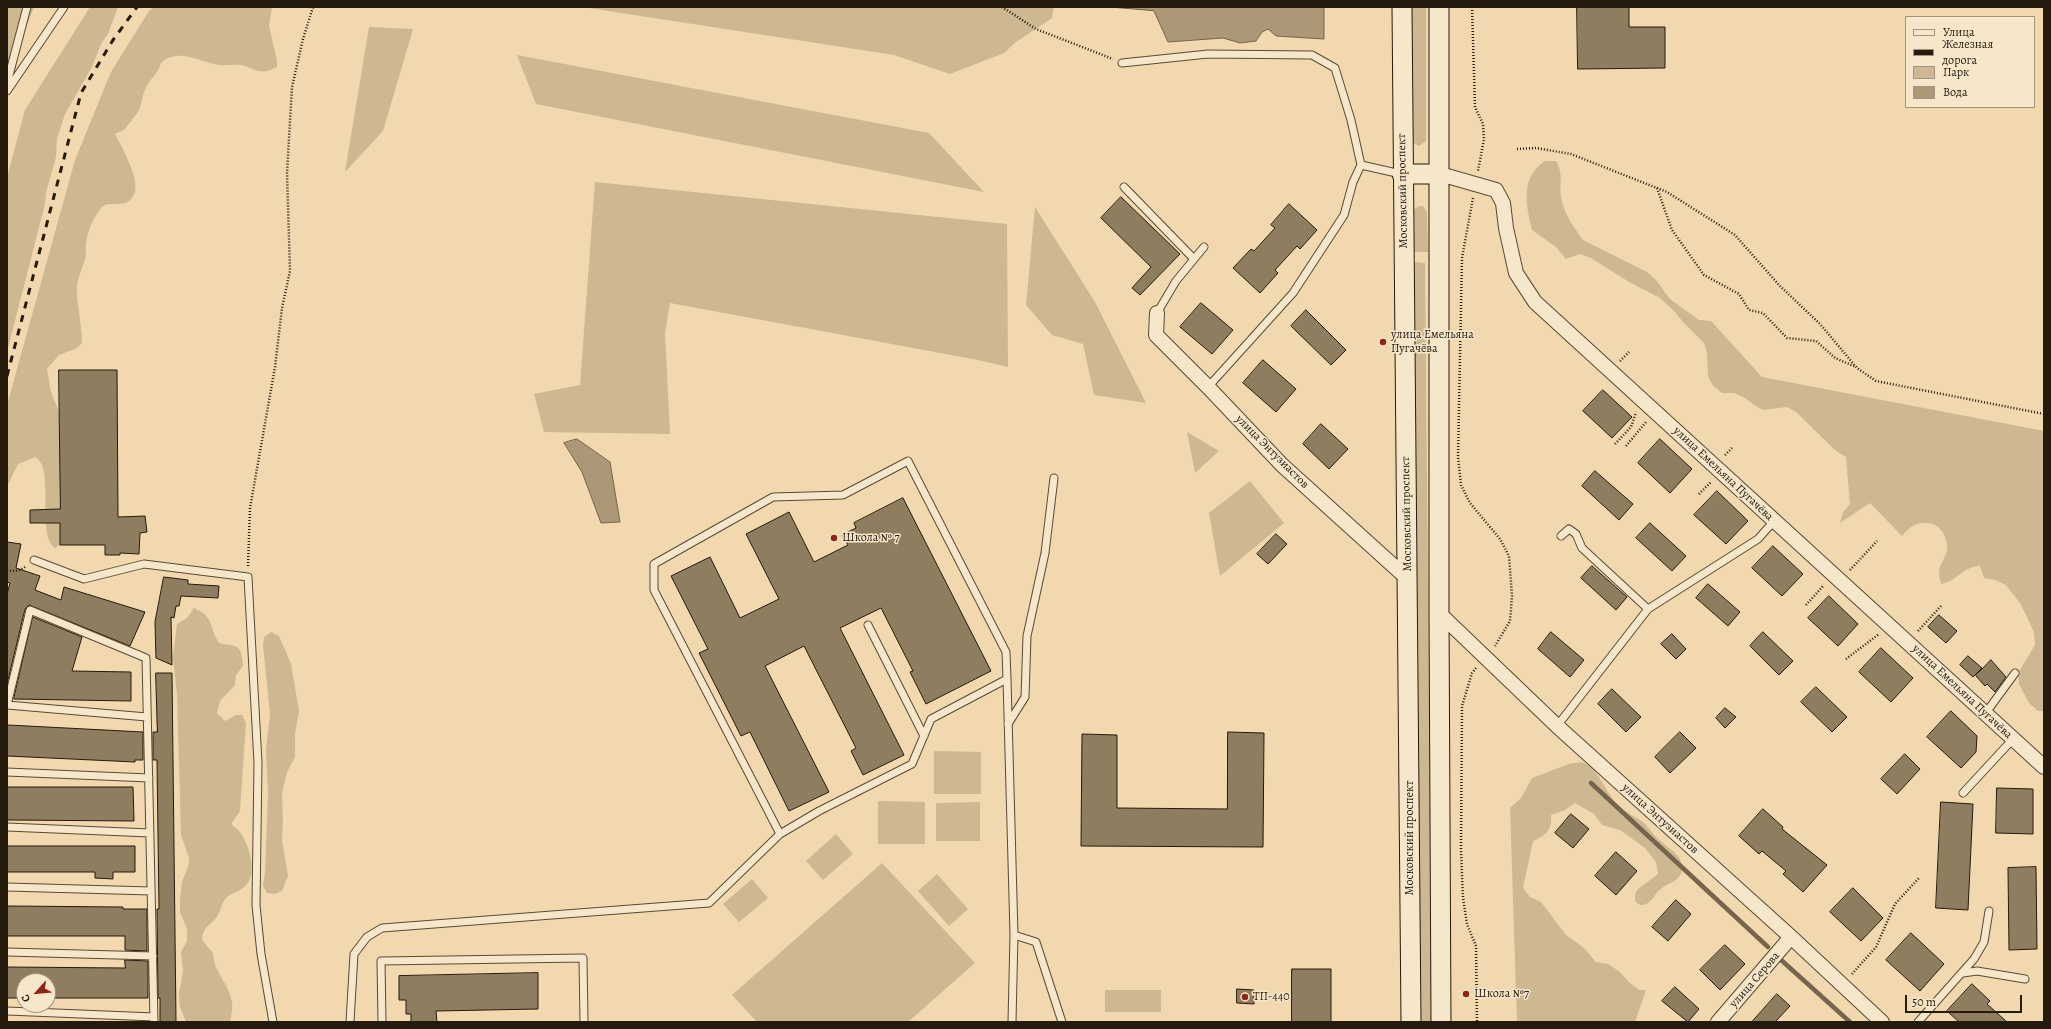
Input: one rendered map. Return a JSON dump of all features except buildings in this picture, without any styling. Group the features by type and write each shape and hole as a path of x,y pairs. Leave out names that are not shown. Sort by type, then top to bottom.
{"main road":[{"name":"Московский проспект","path":"1402,7 1402,174 1408,579 1411,1022"},
{"path":"1439,7 1440,174 1438,258 1438,613 1441,1022"},
{"path":"1402,174 1440,174"}],"street":[{"name":"улица Емельяна Пугачёва","path":"1440,174 1496,190 1503,204 1506,228 1516,273 1535,302 1891,626 1985,714 2044,766"},
{"name":"улица Энтузиастов","path":"1157,313 1156,335 1282,465 1408,579"},
{"name":"улица Энтузиастов","path":"1438,613 1557,726 1792,937 1882,1022"},
{"name":"улица Серова","path":"1718,1022 1792,937"}],"lane":[{"path":"7,83 27,7"},
{"path":"7,91 64,7"},
{"path":"1122,63 1208,54 1312,55 1335,68 1351,120 1360,164 1353,182 1344,215 1293,293 1208,387"},
{"path":"1360,164 1402,174"},
{"path":"1124,187 1194,259"},
{"path":"1157,313 1176,280 1204,247"},
{"path":"780,834 654,590 654,564 774,497 843,495 908,461 1006,652 1014,935 1012,1022"},
{"path":"1008,724 1025,697 1027,636 1045,553 1054,478"},
{"path":"1557,726 1648,609 1758,539 1774,521"},
{"path":"1561,536 1569,529 1576,534 1582,548 1648,609"},
{"path":"34,560 84,579 144,564 248,577 258,762 256,905 261,954 274,1022"},
{"path":"7,1011 154,1020 146,658 30,610 7,705 147,717"},
{"path":"868,625 924,736"},
{"path":"1985,714 2015,673"},
{"path":"350,1022 354,954 367,937 382,928 709,903 780,834 819,811 912,764 931,719 1007,679"},
{"path":"1963,793 2014,739"},
{"path":"7,772 149,778"},
{"path":"7,827 150,833"},
{"path":"7,887 151,891"},
{"path":"1918,1022 1974,959 1984,942 1989,911"},
{"path":"1014,935 1036,942 1062,1022"},
{"path":"7,952 152,956"},
{"path":"382,1022 381,961 583,958 584,1022"},
{"path":"1963,973 1977,971 2025,979"}],"path":[{"path":"248,577 250,508 275,367 282,308 290,271 287,173 292,87 303,39 313,7"},
{"path":"1002,7 1036,29 1122,63"},
{"path":"1472,7 1475,107 1483,124 1484,139 1462,258 1458,457 1461,485 1470,503 1500,539 1509,556 1511,573 1510,621 1487,658 1472,673 1462,706 1463,898 1467,924 1476,946 1477,1022"},
{"path":"1517,149 1536,148 1571,154 1667,192 1735,235 1780,286 1820,324 1857,368"},
{"path":"1657,188 1672,230 1704,275 1739,294 1749,310 1763,313 1787,338 1816,341 1835,358 1857,368 1876,381 2044,414"},
{"path":"1615,444 1631,427 1642,399"},
{"path":"1626,446 1655,411"},
{"path":"1806,605 1864,557 1877,541"},
{"path":"7,570 11,571 23,569 34,560"},
{"path":"1908,642 1941,606"},
{"path":"1846,659 1891,626"},
{"path":"1842,985 1876,946 1895,904 1919,878"}],"green space":[{"path":"7,7 34,7 25,30 17,37 7,70"},
{"path":"90,7 118,7 108,34 101,44 92,67 65,114 57,138 56,157 7,352 7,177 25,110"},
{"path":"154,7 272,7 269,26 277,67 271,70 258,71 241,65 219,65 189,57 175,56 168,58 161,63 157,72 148,84 140,108 136,114 126,128 115,134 135,179 135,192 128,202 110,204 102,207 89,229 86,256 77,284 82,343 77,348 59,355 47,369 51,392 59,412 60,545 55,548 49,540 46,529 45,487 41,463 35,457 18,464 7,487 7,405 75,160 111,72 149,11"},
{"path":"582,7 1054,7 1052,18 1016,42 1004,53 950,74 894,55"},
{"path":"1409,7 1426,7 1426,141 1419,146 1411,142"},
{"path":"369,27 413,29 383,131 345,172"},
{"path":"517,55 929,133 984,192 536,104"},
{"path":"1545,161 1556,161 1560,171 1562,203 1566,214 1583,240 1647,272 1656,280 1670,299 1699,320 1711,321 1762,377 2044,431 2044,711 2038,711 2029,703 2019,684 2018,673 2035,645 2034,633 2020,603 2006,585 1995,580 1984,578 1980,566 1964,571 1952,580 1941,584 1939,571 1947,551 1947,542 1940,529 1933,524 1917,524 1902,536 1870,503 1840,523 1843,512 1850,504 1846,457 1836,451 1796,412 1787,407 1763,410 1745,398 1734,393 1722,393 1713,386 1708,376 1707,353 1704,343 1660,298 1629,282 1591,258 1580,254 1566,259 1556,247 1532,230 1527,201 1528,183 1537,168"},
{"path":"595,182 1007,224 1008,367 978,360 670,303 665,333 670,434 544,432 534,394 580,385"},
{"path":"1419,206 1423,206 1427,212 1428,252 1414,252 1413,210"},
{"path":"1035,207 1095,302 1146,403 1094,395 1083,344 1052,335 1026,305"},
{"path":"1414,262 1425,263 1432,1022 1420,1022"},
{"path":"1187,432 1219,451 1195,473"},
{"path":"1250,481 1284,523 1220,576 1209,513"},
{"path":"194,608 201,611 209,619 219,643 237,647 240,650 243,666 236,675 235,685 220,701 217,713 225,721 236,715 242,715 246,723 240,811 231,824 240,832 247,844 251,860 251,875 249,882 244,887 226,898 218,916 206,928 202,936 202,940 213,953 218,972 231,996 232,1008 230,1022 186,1022 180,1007 179,994 183,971 181,952 187,941 187,929 180,912 180,900 182,882 189,864 189,858 181,835 177,694 173,657 177,624 187,618"},
{"path":"271,632 279,636 291,664 299,711 295,734 295,757 287,772 282,793 282,840 288,876 282,891 275,894 267,893 263,886 265,872 268,794 266,750 270,714 263,645 264,637"},
{"path":"934,751 981,752 981,794 934,794"},
{"path":"1581,762 1593,769 1620,807 1643,822 1657,838 1677,855 1680,859 1682,871 1678,878 1659,890 1648,903 1640,905 1635,901 1635,894 1638,889 1658,874 1656,862 1645,848 1620,830 1602,825 1594,814 1575,803 1565,810 1551,815 1551,825 1548,831 1542,837 1533,841 1523,888 1530,897 1541,902 1566,935 1583,947 1596,962 1608,964 1620,972 1639,990 1646,990 1635,1022 1517,1022 1510,808 1521,798 1532,778 1569,764"},
{"path":"878,801 925,802 925,844 878,844"},
{"path":"980,802 980,841 936,841 936,803"},
{"path":"836,834 853,854 823,880 806,861"},
{"path":"882,863 975,963 908,1022 757,1022 732,995"},
{"path":"937,874 968,909 949,926 918,891"},
{"path":"752,879 768,898 739,922 723,904"},
{"path":"1105,990 1161,990 1161,1012 1105,1012"}],"water":[{"path":"1110,7 1324,7 1324,39 1276,36 1268,29 1262,32 1256,41 1240,43 1223,38 1168,42 1154,11"},
{"path":"577,439 610,462 620,522 601,523 582,472 564,443"}],"waterway":[{"path":"1591,783 1768,947"},
{"path":"1780,959 1850,1022"}],"railway":[{"path":"7,376 81,93 113,40 137,7"}],"place":[{"name":"улица Емельяна Пугачёва","path":"1383,342"},
{"name":"Школа № 7","path":"834,538"},
{"name":"Школа №7","path":"1466,994"},
{"name":"ТП-440","path":"1245,997"}]}
